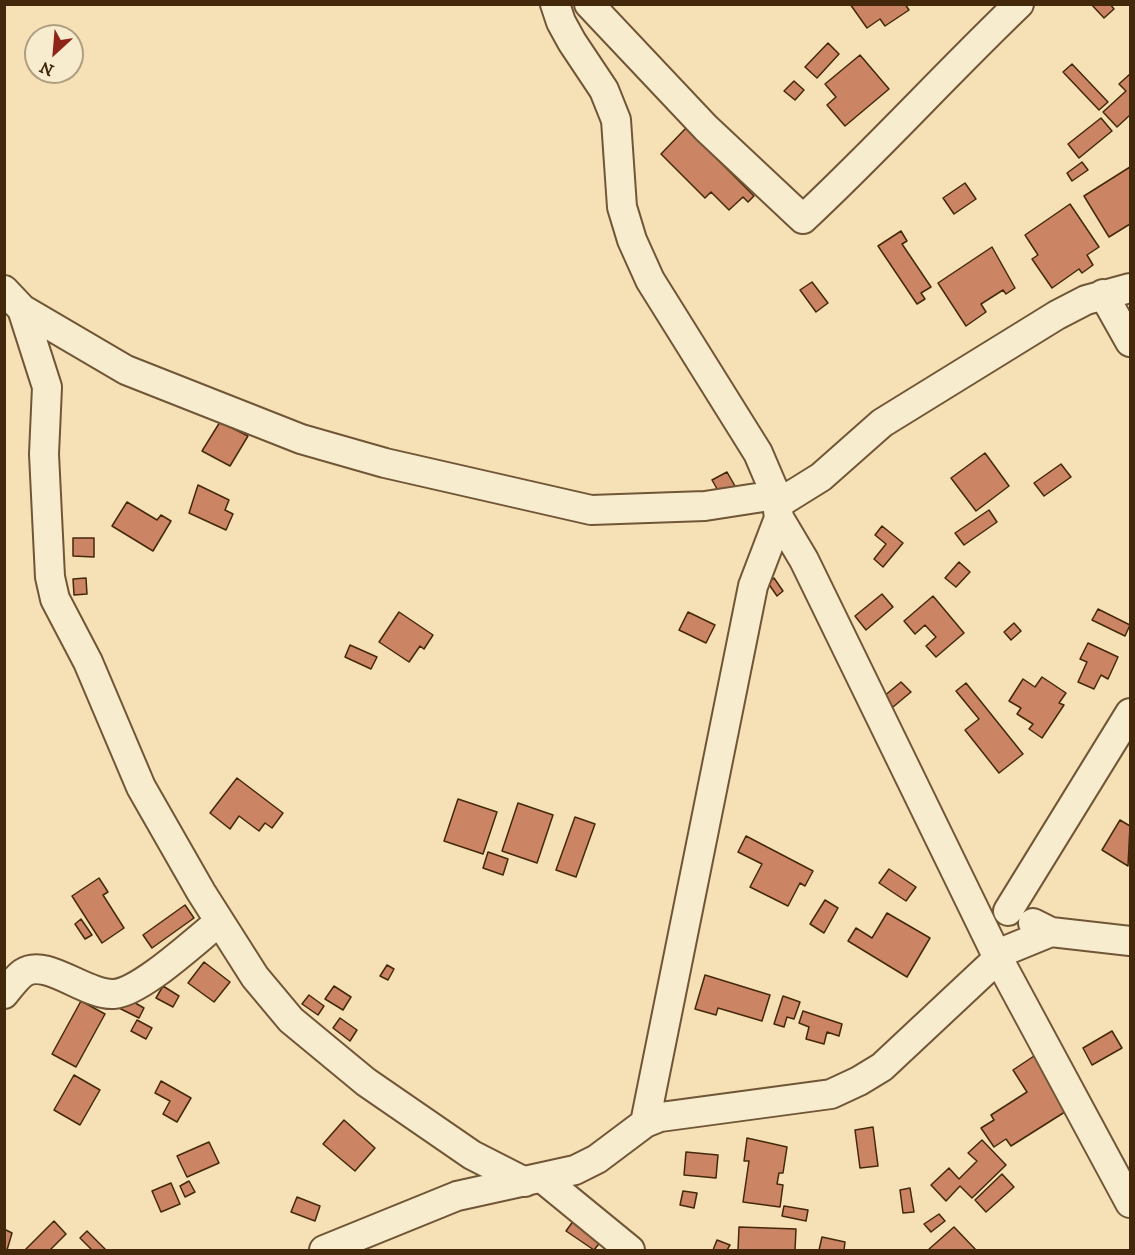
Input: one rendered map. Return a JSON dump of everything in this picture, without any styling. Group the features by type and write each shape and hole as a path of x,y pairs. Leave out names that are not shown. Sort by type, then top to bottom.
{"street":[{"path":"555,4 572,42 604,90 616,120 622,207 632,240 650,280 759,453 778,506 998,958 1131,1203"},
{"path":"589,4 706,128 803,219 852,174 957,63 1019,4"},
{"path":"645,1123 753,586 778,506 821,477 882,423 1057,315 1102,294 1131,288"},
{"path":"1102,294 1131,342"},
{"path":"13,300 92,352 126,370 301,439 385,463 591,510 778,506"},
{"path":"13,300 47,387 44,454 50,576 55,599 88,662 141,787 219,922 255,977 291,1020 366,1082 472,1155 533,1180 630,1251"},
{"path":"1008,911 1131,713"},
{"path":"951,862 989,901 1051,932 1131,941"},
{"path":"4,994 24,972 41,968 93,990 114,994 134,989 219,922"},
{"path":"324,1251 457,1196 575,1170 597,1159 645,1123 673,1115 831,1094 859,1082 882,1067 1007,950 1051,932"},
{"path":"457,1196 472,1155"}],"building":[{"path":"850,4 905,4 909,10 885,26 880,19 867,28"},
{"path":"1091,4 1110,4 1114,9 1104,18"},
{"path":"828,43 839,54 817,78 805,67"},
{"path":"860,55 889,89 845,126 827,105 836,97 825,84"},
{"path":"1072,64 1108,102 1099,110 1063,72"},
{"path":"1130,74 1130,115 1117,127 1103,112 1126,91 1119,84"},
{"path":"794,81 804,90 795,100 784,91"},
{"path":"1101,118 1112,131 1079,158 1068,144"},
{"path":"686,128 754,196 748,202 743,197 729,210 711,192 705,198 661,154"},
{"path":"1082,162 1088,170 1072,181 1067,173"},
{"path":"1130,167 1130,224 1109,237 1084,196"},
{"path":"965,183 976,199 954,214 943,198"},
{"path":"1070,204 1099,247 1087,255 1093,265 1082,273 1079,269 1052,288 1032,259 1038,255 1025,235"},
{"path":"901,231 907,241 902,244 931,287 921,293 925,299 917,304 878,246"},
{"path":"992,247 1015,288 1006,294 1003,290 981,304 986,312 966,326 938,283"},
{"path":"812,282 828,303 816,312 800,290"},
{"path":"220,422 248,436 230,466 202,451"},
{"path":"985,453 1009,486 976,511 951,478"},
{"path":"1061,464 1071,477 1044,496 1034,483"},
{"path":"727,472 735,486 720,494 712,480"},
{"path":"198,485 229,500 225,510 233,514 226,530 189,513"},
{"path":"127,502 157,520 161,515 171,521 153,551 112,526"},
{"path":"989,510 997,522 964,545 955,533"},
{"path":"882,526 903,543 883,567 874,559 886,544 875,535"},
{"path":"73,538 94,538 94,557 73,556"},
{"path":"959,562 970,572 956,587 945,578"},
{"path":"86,578 87,594 74,595 73,579"},
{"path":"774,578 783,591 777,596 768,583"},
{"path":"882,594 893,607 866,630 855,616"},
{"path":"933,596 964,633 936,657 926,646 936,637 925,625 915,634 904,621"},
{"path":"1098,609 1130,625 1125,636 1092,620"},
{"path":"399,612 433,635 424,649 420,646 409,662 379,642"},
{"path":"688,612 715,625 706,643 679,630"},
{"path":"1014,623 1021,631 1011,640 1004,632"},
{"path":"1088,643 1118,657 1108,679 1101,675 1094,689 1078,682 1087,662 1080,659"},
{"path":"350,645 377,657 371,669 345,657"},
{"path":"1042,677 1066,693 1059,703 1064,705 1042,738 1029,729 1033,724 1017,714 1021,708 1009,701 1023,679 1035,687"},
{"path":"901,682 911,692 893,707 883,697"},
{"path":"966,683 1023,754 999,773 965,730 979,719 956,691"},
{"path":"237,778 283,813 272,828 265,823 259,831 239,816 230,829 210,813"},
{"path":"458,799 497,812 483,854 444,841"},
{"path":"518,803 553,815 537,863 502,851"},
{"path":"575,817 595,824 576,877 556,870"},
{"path":"1120,820 1130,826 1128,866 1102,850"},
{"path":"746,836 813,871 805,886 800,883 788,906 750,887 762,864 738,852"},
{"path":"488,852 508,859 503,875 483,868"},
{"path":"889,869 916,887 906,901 879,883"},
{"path":"99,878 108,892 103,895 124,928 102,943 72,896"},
{"path":"825,900 838,908 824,933 810,924"},
{"path":"185,905 194,918 152,948 143,935"},
{"path":"887,913 930,938 907,977 848,941 856,928 872,938"},
{"path":"81,919 92,935 85,939 75,924"},
{"path":"204,962 230,982 214,1002 188,983"},
{"path":"387,965 394,969 388,980 380,976"},
{"path":"705,975 770,995 762,1021 718,1008 716,1015 695,1009"},
{"path":"163,986 179,996 173,1007 156,998"},
{"path":"334,986 351,997 343,1010 325,999"},
{"path":"309,995 324,1006 318,1015 302,1004"},
{"path":"123,996 144,1008 139,1018 117,1007"},
{"path":"783,996 800,1002 794,1019 787,1017 784,1027 774,1024"},
{"path":"81,1001 105,1014 76,1067 52,1054"},
{"path":"803,1011 842,1024 839,1036 827,1032 824,1044 806,1039 809,1027 799,1023"},
{"path":"340,1018 357,1030 350,1041 333,1028"},
{"path":"137,1020 152,1028 146,1039 131,1031"},
{"path":"1112,1031 1122,1048 1092,1065 1083,1048"},
{"path":"1034,1056 1068,1110 1011,1146 1006,1139 994,1147 981,1128 994,1120 991,1115 1027,1092 1013,1070"},
{"path":"74,1075 100,1090 80,1125 54,1110"},
{"path":"161,1081 191,1098 177,1122 163,1114 170,1101 155,1093"},
{"path":"344,1120 375,1148 355,1171 323,1144"},
{"path":"873,1127 878,1166 860,1168 855,1130"},
{"path":"747,1138 787,1147 783,1173 779,1173 777,1184 783,1185 780,1207 743,1202 749,1161 744,1161"},
{"path":"982,1140 1006,1165 972,1198 960,1186 946,1201 931,1185 949,1168 959,1179 977,1161 968,1153"},
{"path":"209,1142 219,1163 187,1177 177,1156"},
{"path":"686,1152 718,1155 716,1178 684,1175"},
{"path":"1002,1174 1014,1187 986,1212 975,1200"},
{"path":"189,1181 195,1192 185,1197 180,1186"},
{"path":"171,1183 180,1204 161,1212 152,1191"},
{"path":"910,1188 914,1212 903,1213 900,1190"},
{"path":"683,1191 697,1193 694,1208 680,1205"},
{"path":"297,1197 320,1206 315,1221 291,1212"},
{"path":"784,1206 808,1210 806,1221 782,1216"},
{"path":"939,1214 945,1221 931,1232 924,1224"},
{"path":"574,1220 602,1240 594,1250 566,1231"},
{"path":"54,1221 66,1234 50,1250 25,1250"},
{"path":"739,1227 796,1229 795,1250 738,1250"},
{"path":"954,1227 976,1250 928,1250"},
{"path":"4,1229 12,1233 7,1250 4,1250"},
{"path":"87,1231 106,1250 92,1250 80,1238"},
{"path":"822,1237 845,1242 844,1250 819,1250"},
{"path":"717,1240 730,1245 727,1250 713,1250"}]}
